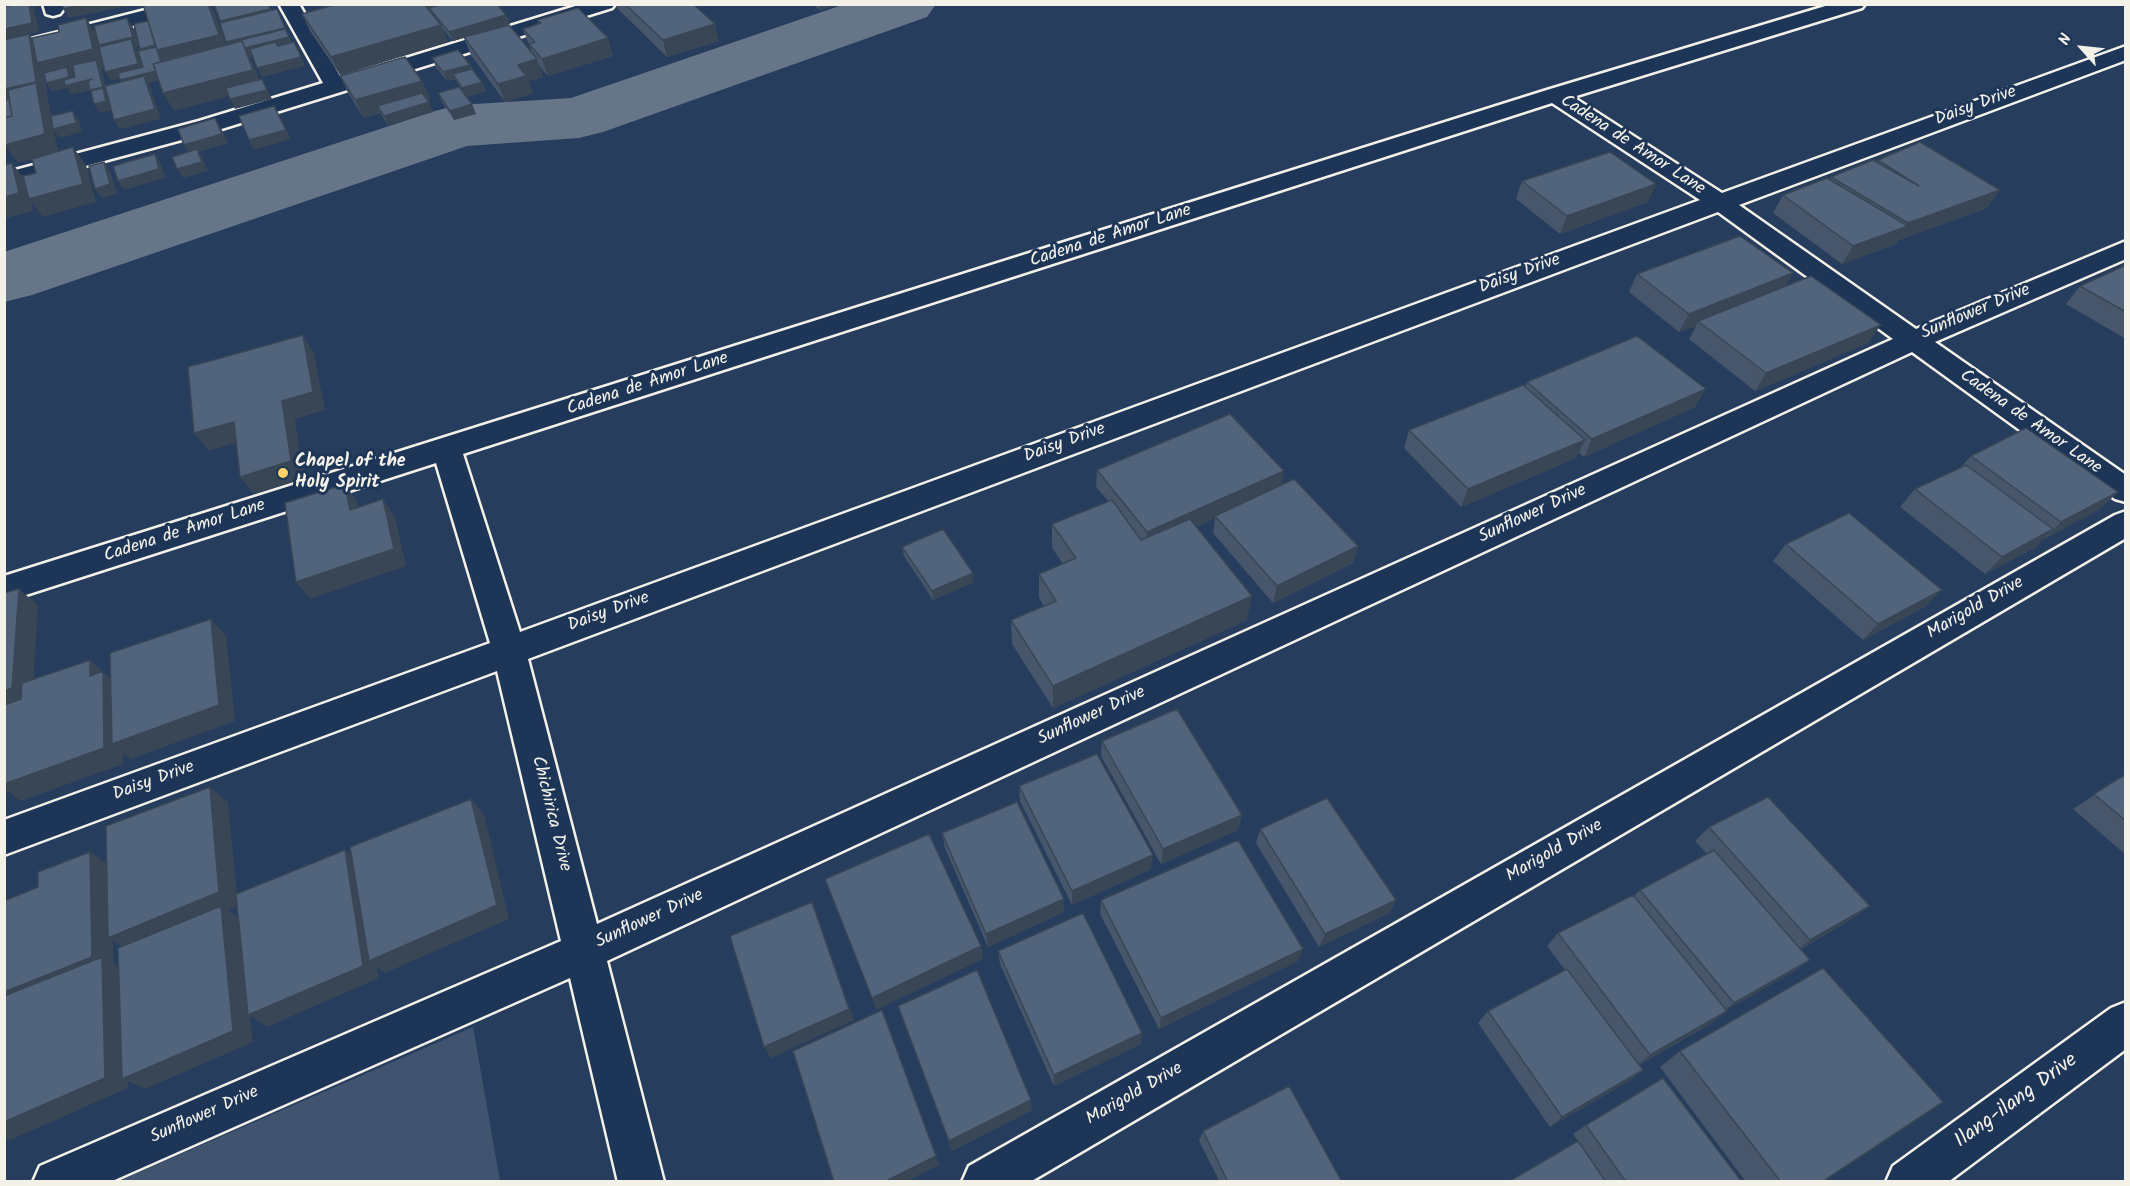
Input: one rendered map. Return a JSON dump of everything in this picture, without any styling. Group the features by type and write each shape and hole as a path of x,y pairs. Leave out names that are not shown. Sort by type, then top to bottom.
{"street":[{"path":"4,53 195,4"},
{"path":"289,4 335,86"},
{"path":"4,181 207,126 605,4"},
{"path":"1555,95 1856,4"},
{"name":"Daisy Drive","path":"4,838 1718,201 2126,52"},
{"name":"Cadena de Amor Lane","path":"4,589 1555,95 1718,201 2126,491"},
{"name":"Sunflower Drive","path":"56,1182 584,951 1914,340 2126,249"},
{"name":"Chichirica Drive","path":"447,449 509,651 641,1182"},
{"name":"Marigold Drive","path":"985,1182 2126,523"},
{"name":"Ilang-ilang Drive","path":"1909,1182 2126,1023"}],"shaded area":[{"path":"473,1027 500,1181 119,1181"}],"building":[{"path":"29,4 32,23 4,29 4,7"},
{"path":"63,4 87,4 63,9"},
{"path":"143,4 208,4 219,35 157,50"},
{"path":"214,4 268,4 270,9 220,21"},
{"path":"337,4 424,4 441,25 331,57 302,14"},
{"path":"443,4 497,4 506,15 449,32 429,8"},
{"path":"625,4 693,4 715,24 663,40"},
{"path":"578,8 608,38 542,59 529,44 535,42 523,29 541,23 537,20"},
{"path":"277,9 285,28 226,42 220,23"},
{"path":"86,18 93,49 37,63 32,38 59,32 58,25"},
{"path":"127,18 133,37 99,45 94,26"},
{"path":"148,21 155,45 140,49 134,24"},
{"path":"509,25 537,59 518,65 526,76 498,84 464,37"},
{"path":"285,29 289,37 245,48 242,41 165,61 165,59"},
{"path":"29,34 36,82 4,89 4,40"},
{"path":"131,39 138,64 105,72 99,47"},
{"path":"242,41 253,70 163,93 153,64"},
{"path":"275,42 278,46 294,42 301,57 257,68 250,49"},
{"path":"156,47 161,62 153,64 156,71 120,80 118,73 143,67 138,51"},
{"path":"458,50 470,65 443,72 432,58"},
{"path":"405,57 422,81 355,100 340,76"},
{"path":"96,60 103,87 90,90 88,81 92,79 65,86 64,80 75,77 73,65"},
{"path":"67,67 69,77 46,83 44,73"},
{"path":"472,69 482,82 462,88 453,74"},
{"path":"144,76 155,109 114,120 105,86"},
{"path":"262,79 267,90 230,99 226,88"},
{"path":"36,83 45,134 5,145 4,118 12,116 8,90"},
{"path":"459,87 472,104 450,111 438,93"},
{"path":"103,88 106,101 94,104 91,91"},
{"path":"422,93 429,102 384,116 377,106"},
{"path":"9,99 12,116 4,118 4,101"},
{"path":"274,106 286,130 249,140 239,116"},
{"path":"73,111 76,123 53,129 51,116"},
{"path":"215,118 222,134 184,145 178,129"},
{"path":"1920,142 2000,190 1908,223 1831,177 1873,160 1919,186 1878,160"},
{"path":"73,147 83,184 29,199 23,176 36,173 32,159"},
{"path":"197,149 202,162 177,169 172,157"},
{"path":"1610,152 1656,184 1567,216 1522,181"},
{"path":"155,154 159,169 118,181 113,166"},
{"path":"104,162 110,184 95,189 89,166"},
{"path":"12,163 19,193 4,197 4,165"},
{"path":"1827,178 1908,226 1853,246 1783,195"},
{"path":"1740,236 1793,273 1689,314 1637,274"},
{"path":"2126,265 2126,312 2080,286"},
{"path":"1811,276 1881,325 1766,373 1698,321"},
{"path":"303,335 313,392 282,401 291,461 240,477 234,422 194,433 188,367"},
{"path":"1637,336 1706,389 1592,439 1527,382"},
{"path":"1523,385 1585,440 1468,489 1409,430"},
{"path":"1230,414 1284,471 1147,532 1097,470"},
{"path":"2026,428 2118,492 2061,522 1971,456"},
{"path":"1966,465 2053,529 2002,557 1915,489"},
{"path":"1294,479 1358,546 1277,586 1215,516"},
{"path":"345,484 350,510 383,499 394,549 296,582 285,503"},
{"path":"1112,500 1141,540 1190,519 1252,596 1053,686 1011,620 1056,601 1039,574 1076,558 1052,524"},
{"path":"1849,513 1942,590 1878,624 1786,544"},
{"path":"943,529 973,573 932,591 902,547"},
{"path":"19,589 12,688 4,691 4,593"},
{"path":"211,619 219,705 112,744 110,653"},
{"path":"90,660 90,676 103,671 104,748 4,784 4,705 21,699 22,683"},
{"path":"1177,709 1242,815 1163,849 1102,741"},
{"path":"1097,754 1153,855 1072,891 1019,786"},
{"path":"2126,774 2126,821 2094,794"},
{"path":"210,787 219,892 108,938 106,826"},
{"path":"1768,797 1870,906 1810,940 1709,827"},
{"path":"1327,798 1396,900 1325,934 1260,829"},
{"path":"471,799 497,905 369,961 350,847"},
{"path":"1017,802 1064,899 986,934 942,833"},
{"path":"929,834 981,946 872,998 825,879"},
{"path":"1238,840 1303,949 1161,1018 1101,900"},
{"path":"345,850 363,966 248,1015 236,894"},
{"path":"1714,850 1810,960 1734,1003 1640,890"},
{"path":"90,852 92,957 4,992 4,901 38,887 38,872"},
{"path":"1633,895 1727,1011 1650,1055 1558,933"},
{"path":"812,902 849,1009 764,1047 730,936"},
{"path":"221,906 233,1031 122,1079 118,948"},
{"path":"1083,913 1142,1033 1054,1075 998,951"},
{"path":"102,957 105,1078 4,1122 4,996"},
{"path":"1823,968 1943,1102 1822,1182 1781,1182 1680,1051"},
{"path":"1567,969 1643,1070 1562,1117 1488,1011"},
{"path":"977,970 1031,1100 949,1141 898,1006"},
{"path":"882,1010 936,1156 884,1182 834,1182 793,1051"},
{"path":"1663,1078 1742,1182 1626,1182 1586,1125"},
{"path":"1289,1086 1342,1182 1228,1182 1203,1131"},
{"path":"1578,1141 1606,1182 1508,1182"}],"waterway":[{"path":"4,278 459,126 579,118 906,4"}],"place":[{"name":"Chapel of the Holy Spirit","path":"283,473"}]}
